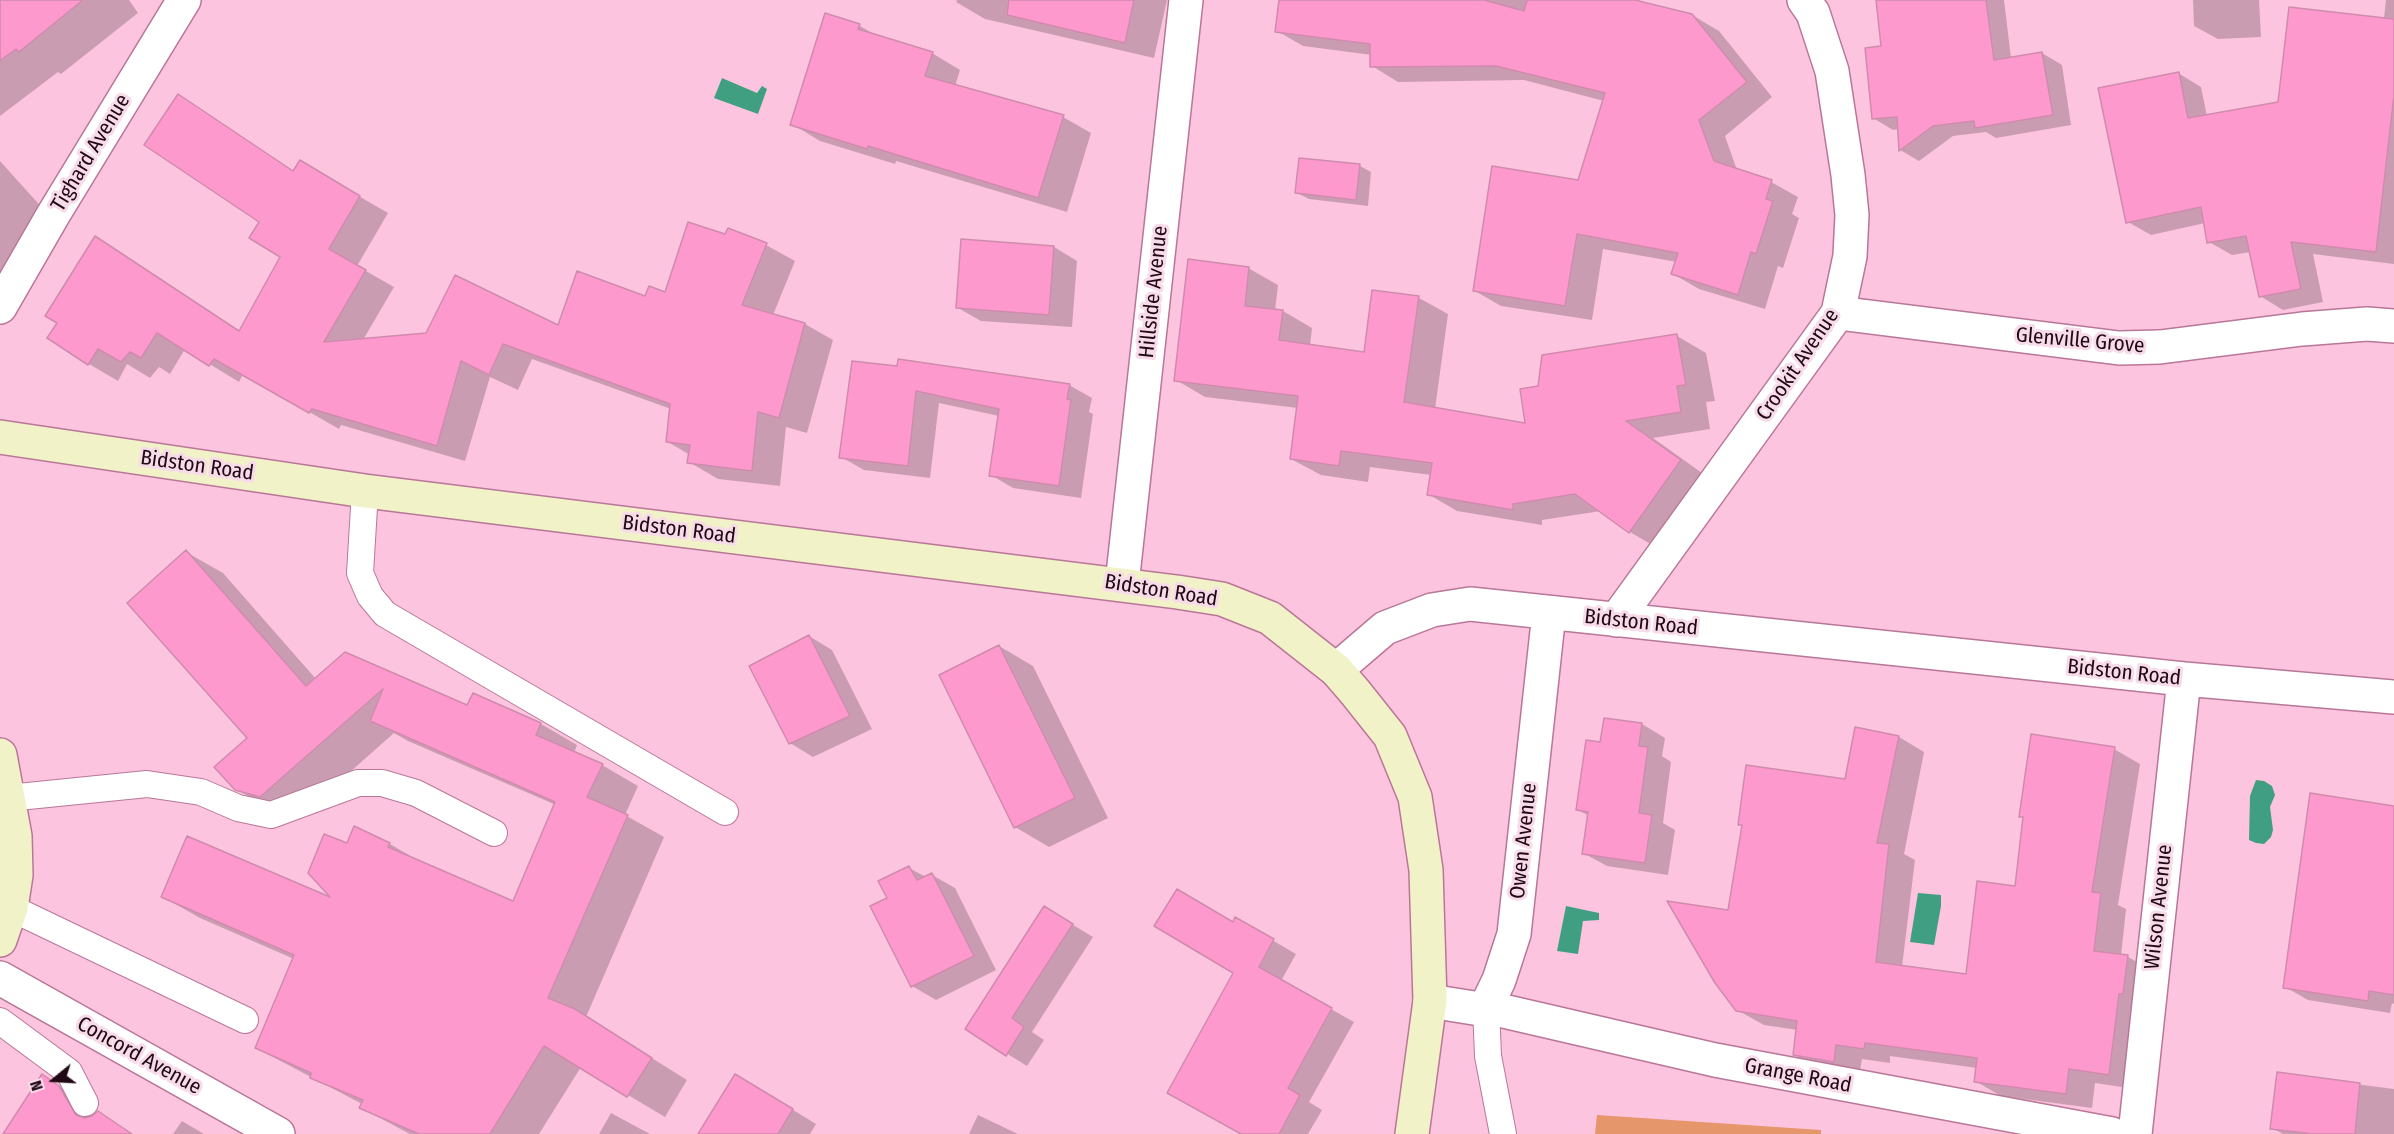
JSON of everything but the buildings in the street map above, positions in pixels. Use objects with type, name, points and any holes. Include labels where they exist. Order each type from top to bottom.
[{"type":"street","name":"Tighard Avenue","points":[[0,306],[184,0]]},
{"type":"street","name":"Hillside Avenue","points":[[1122,584],[1186,0]]},
{"type":"street","name":"Crookit Avenue","points":[[1616,620],[1838,314],[1851,256],[1852,215],[1848,176],[1832,71],[1813,13],[1804,0]]},
{"type":"street","name":"Glenville Grove","points":[[1838,314],[2119,348],[2160,347],[2302,329],[2367,324],[2394,326]]},
{"type":"street","name":"Bidston Road","points":[[0,437],[365,491],[1122,584],[1221,599],[1270,618],[1336,670],[1386,628],[1432,610],[1470,604],[2184,679],[2394,697]]},
{"type":"street","name":"Owen Avenue","points":[[1486,1007],[1499,980],[1514,934],[1549,613]]},
{"type":"street","points":[[1336,670],[1390,736],[1415,797],[1426,870],[1430,1001],[1412,1134]]},
{"type":"street","name":"Wilson Avenue","points":[[2135,1134],[2184,679]]},
{"type":"street","points":[[0,755],[15,836],[16,875],[11,908],[0,940]]},
{"type":"street","name":"Concord Avenue","points":[[0,978],[278,1134]]},
{"type":"street","points":[[1430,1001],[1480,1009],[1486,1007]]},
{"type":"street","name":"Grange Road","points":[[1486,1007],[1715,1060],[2112,1134]]},
{"type":"lane","points":[[365,491],[360,573],[370,596],[385,614],[725,812]]},
{"type":"lane","points":[[8,798],[147,784],[201,792],[238,808],[271,815],[358,783],[382,783],[416,793],[494,833]]},
{"type":"lane","points":[[11,908],[245,1020]]},
{"type":"lane","points":[[1486,1007],[1488,1056],[1503,1134]]},
{"type":"lane","points":[[0,1021],[61,1065],[75,1081],[85,1103]]},
{"type":"shaded area","points":[[722,78],[757,93],[762,86],[767,89],[758,114],[714,98]]},
{"type":"shaded area","points":[[2256,780],[2264,781],[2272,786],[2275,795],[2270,807],[2273,830],[2271,837],[2264,844],[2249,840],[2250,796]]},
{"type":"shaded area","points":[[1918,893],[1941,895],[1934,945],[1910,942]]},
{"type":"shaded area","points":[[1566,906],[1599,913],[1599,920],[1583,921],[1578,954],[1557,951]]},
{"type":"shaded area","points":[[1597,1115],[1821,1130],[1821,1134],[1595,1134]]}]
